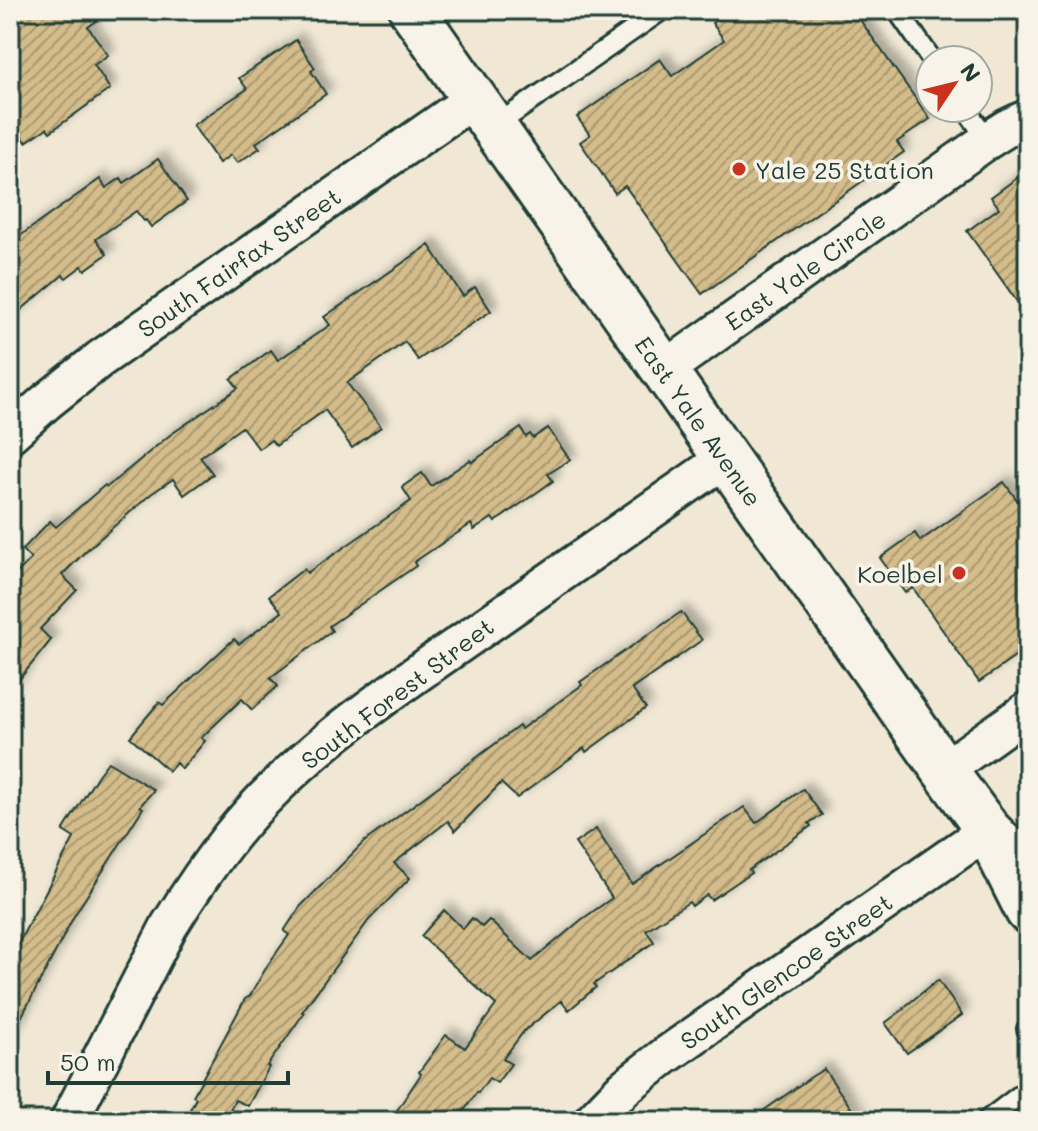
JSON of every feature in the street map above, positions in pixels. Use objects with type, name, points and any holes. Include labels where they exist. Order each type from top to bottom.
[{"type":"main road","name":"East Yale Avenue","points":[[412,10],[944,770],[988,830],[1028,870]]},
{"type":"main road","name":"East Yale Avenue","points":[[988,830],[1028,911]]},
{"type":"street","name":"South Fairfax Street","points":[[10,434],[100,359],[485,112]]},
{"type":"street","name":"East Yale Circle","points":[[664,370],[988,140],[1028,118]]},
{"type":"street","name":"South Forest Street","points":[[69,1121],[169,926],[232,836],[276,787],[389,693],[726,458]]},
{"type":"street","points":[[944,770],[1028,710]]},
{"type":"street","name":"South Glencoe Street","points":[[592,1121],[625,1087],[665,1056],[988,830]]},
{"type":"lane","points":[[485,112],[662,10]]},
{"type":"lane","points":[[897,10],[921,44]]},
{"type":"lane","points":[[976,124],[988,140]]},
{"type":"lane","points":[[986,1121],[1028,1089]]},
{"type":"building","points":[[10,10],[112,10],[88,27],[108,55],[94,65],[110,89],[50,132],[47,128],[26,142],[10,119]]},
{"type":"building","name":"Yale 25 Station","points":[[729,10],[853,10],[914,96],[914,124],[923,124],[897,142],[904,152],[702,294],[625,186],[615,193],[580,142],[590,135],[577,117],[660,59],[672,76],[724,40],[712,23]]},
{"type":"building","points":[[296,40],[315,68],[311,71],[326,94],[256,143],[260,148],[237,163],[231,155],[219,163],[193,125],[247,89],[239,78]]},
{"type":"building","points":[[158,159],[187,201],[151,227],[136,211],[96,239],[107,254],[85,270],[82,266],[66,278],[63,275],[10,319],[10,243],[100,179],[106,188],[121,178],[124,183]]},
{"type":"building","points":[[1028,170],[1028,317],[967,231],[999,208],[991,197]]},
{"type":"building","points":[[429,245],[463,296],[475,287],[491,311],[418,360],[405,342],[347,383],[381,427],[352,448],[325,410],[276,446],[271,440],[259,449],[242,427],[200,457],[213,474],[184,495],[173,479],[151,494],[62,575],[77,590],[40,629],[51,640],[10,691],[10,580],[31,559],[22,550],[50,521],[56,527],[170,435],[238,388],[231,379],[271,350],[278,360],[330,325],[324,317]]},
{"type":"building","points":[[521,428],[526,437],[530,434],[533,438],[548,428],[570,460],[548,474],[553,481],[495,522],[492,518],[474,530],[471,524],[329,626],[332,631],[270,678],[278,686],[252,710],[242,699],[201,738],[205,741],[182,769],[176,763],[169,771],[130,737],[159,702],[163,705],[234,639],[239,644],[282,612],[269,596],[304,569],[307,573],[411,501],[402,487],[422,473],[431,486]]},
{"type":"building","name":"Koelbel","points":[[1004,482],[1028,515],[1028,648],[979,682],[913,588],[905,593],[880,558],[915,533],[920,541]]},
{"type":"building","points":[[681,612],[702,640],[632,689],[646,708],[586,752],[584,748],[517,798],[501,783],[455,831],[448,821],[394,863],[410,878],[369,920],[302,1012],[267,1066],[248,1106],[235,1100],[224,1121],[184,1121],[196,1098],[193,1096],[245,999],[250,996],[289,935],[284,931],[300,907],[364,842],[519,726],[521,729],[582,685],[580,682]]},
{"type":"building","points":[[108,762],[154,790],[140,806],[143,808],[74,916],[10,1039],[10,959],[74,838],[63,831]]},
{"type":"building","points":[[803,789],[822,815],[809,823],[811,826],[711,900],[707,895],[692,906],[689,902],[646,930],[654,942],[594,984],[596,987],[569,1010],[561,1001],[524,1031],[503,1059],[511,1064],[497,1083],[489,1078],[457,1121],[390,1121],[421,1074],[419,1072],[446,1035],[465,1048],[496,1005],[421,936],[444,910],[463,929],[472,918],[482,927],[489,920],[532,961],[612,898],[575,843],[596,829],[632,884],[744,807],[756,823]]},
{"type":"building","points":[[938,980],[962,1015],[907,1053],[885,1023]]},
{"type":"building","points":[[824,1069],[860,1121],[749,1121],[811,1077]]},
{"type":"place","name":"Yale 25 Station","points":[[739,169]]},
{"type":"place","name":"Koelbel","points":[[959,573]]}]
